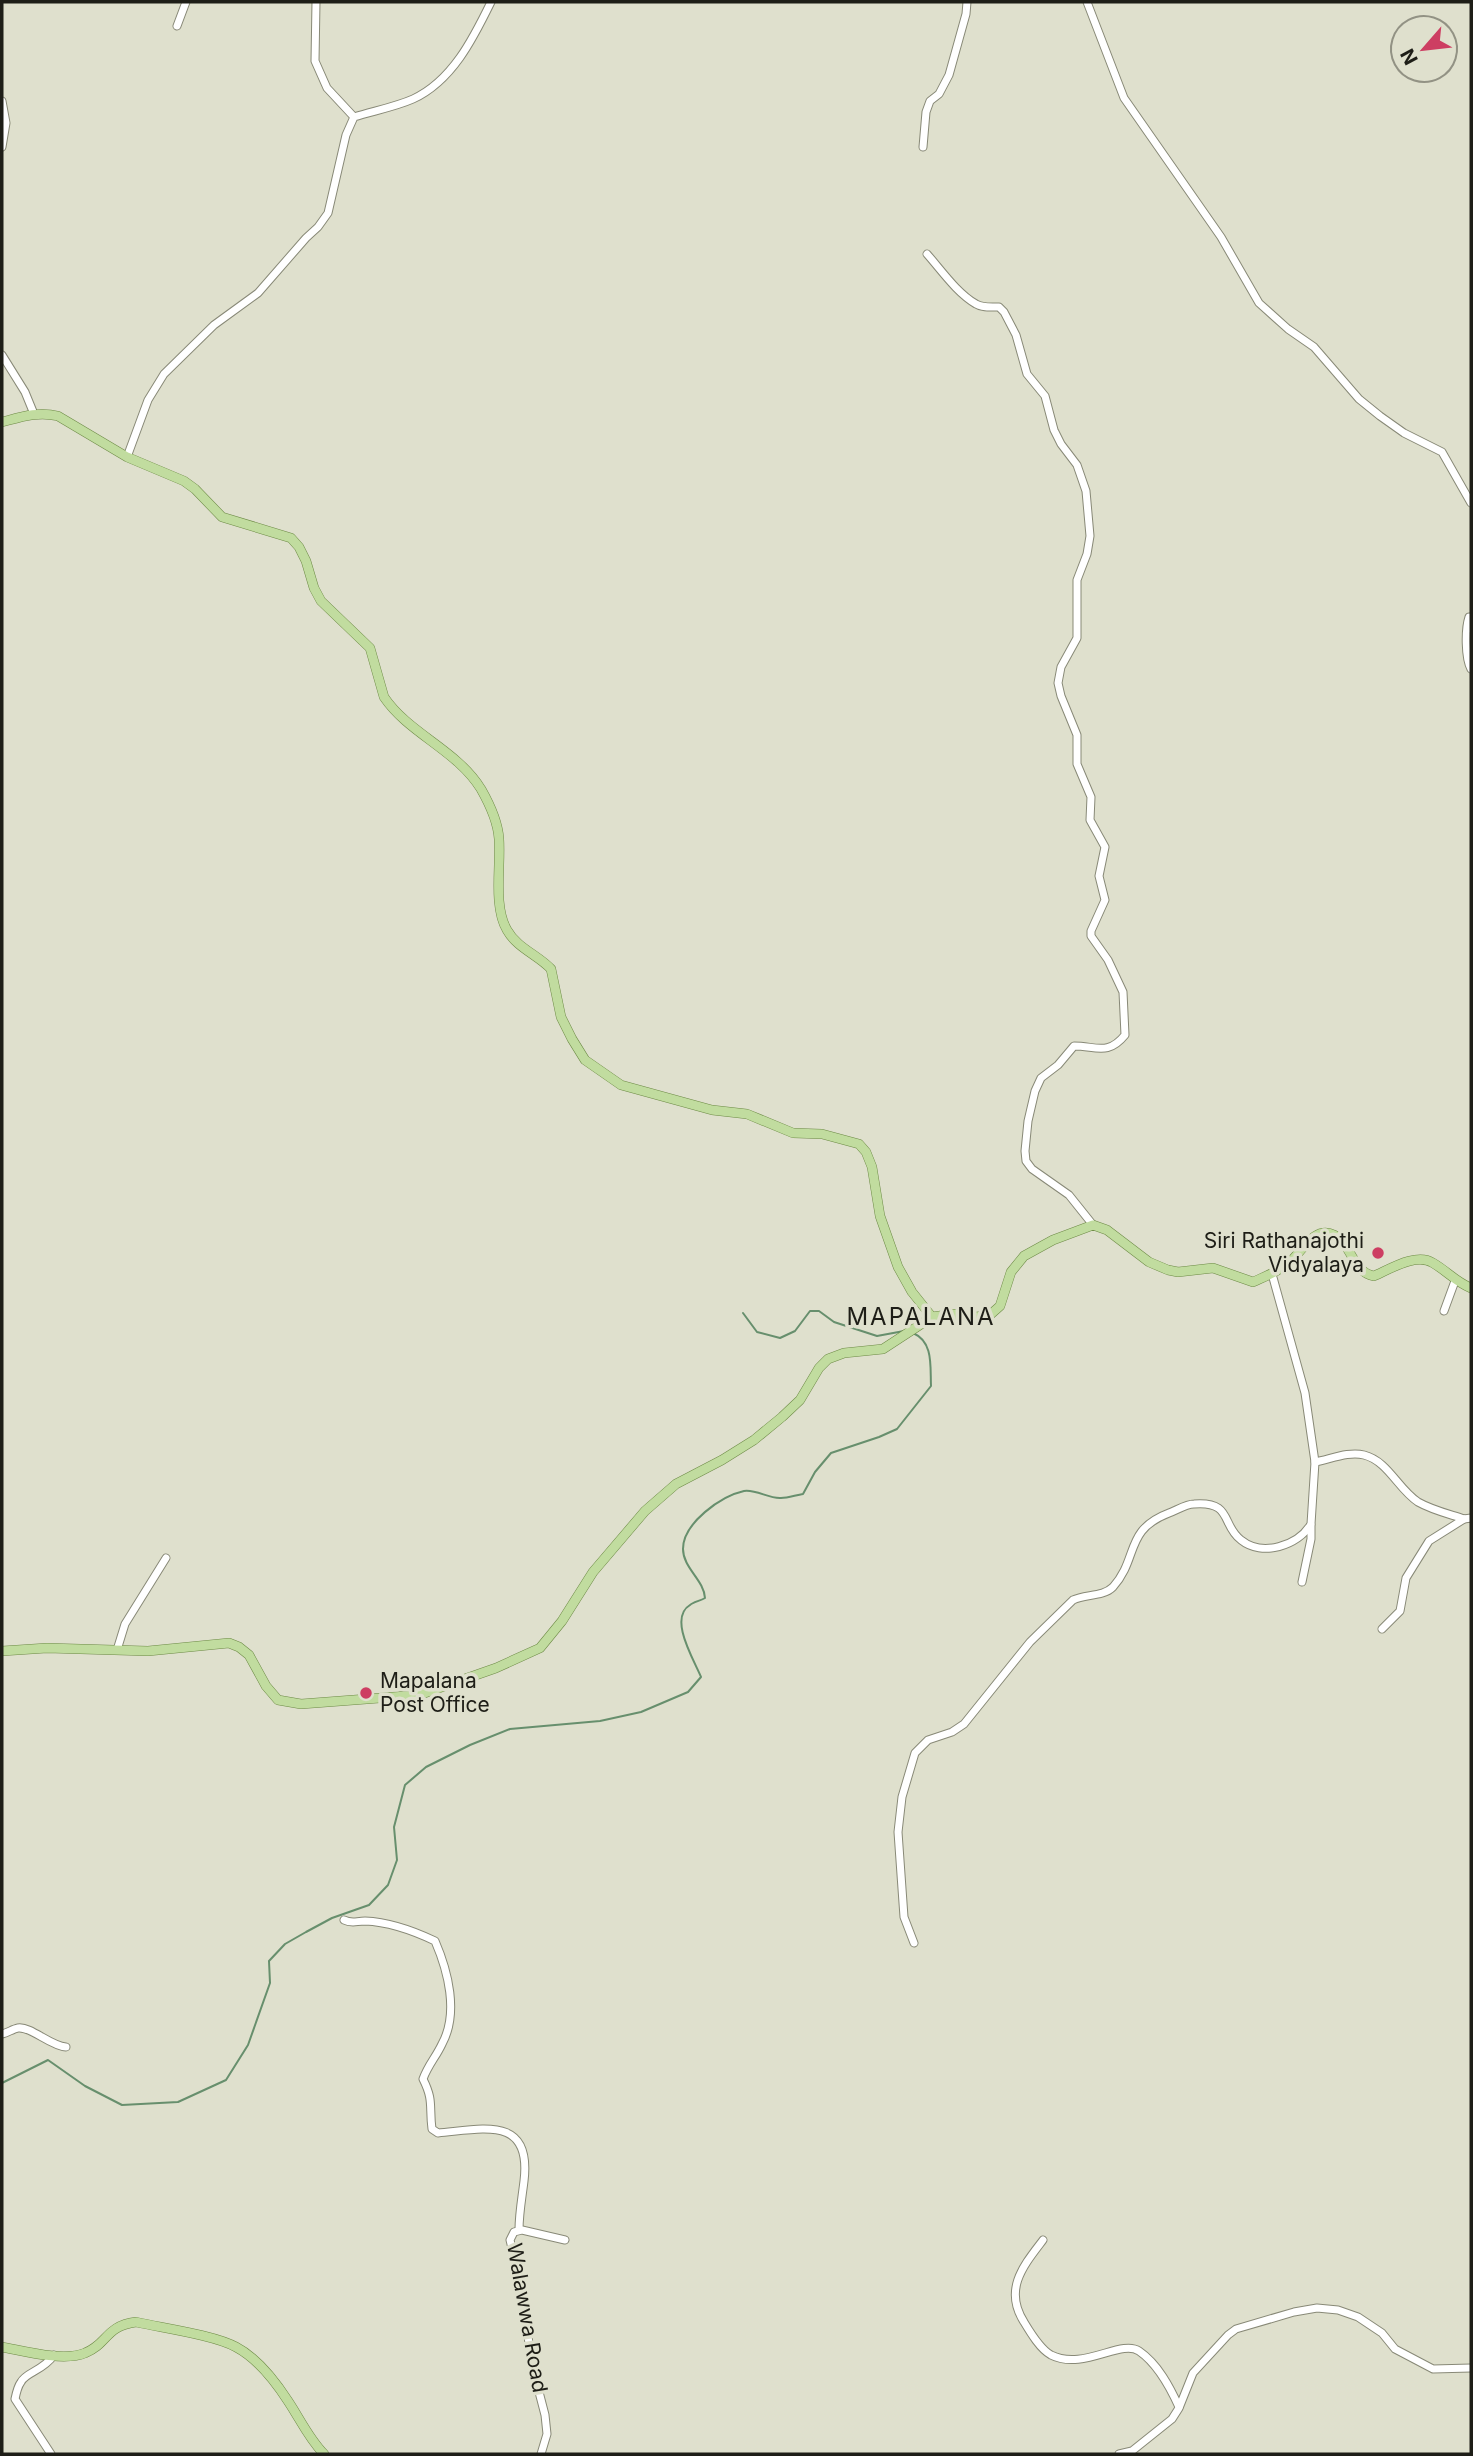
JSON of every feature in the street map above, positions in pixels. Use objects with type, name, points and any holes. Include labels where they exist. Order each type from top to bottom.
[{"type":"main road","points":[[2,422],[34,414],[58,416],[127,457],[184,481],[222,517],[291,538],[299,547],[321,601],[370,648],[381,690],[388,703],[447,752],[480,789],[495,821],[499,838],[498,879],[507,930],[518,943],[551,969],[561,1017],[585,1060],[621,1085],[712,1110],[747,1114],[793,1133],[822,1134],[859,1144],[866,1152],[872,1167],[880,1216],[898,1267],[912,1292],[933,1317]]},
{"type":"main road","points":[[2,1651],[47,1647],[148,1651],[229,1643],[249,1655],[266,1686],[278,1700],[301,1704],[419,1695],[496,1668],[540,1648],[562,1621],[593,1572],[645,1511],[676,1484],[733,1453],[782,1417],[800,1400],[819,1368],[828,1359],[844,1353],[883,1349],[933,1317],[953,1314],[977,1317],[991,1314],[1000,1306],[1011,1272],[1024,1256],[1053,1240],[1093,1226],[1107,1230],[1149,1262],[1178,1272],[1213,1268],[1253,1282],[1272,1274],[1290,1261],[1311,1238],[1328,1233],[1335,1235],[1347,1247],[1367,1275],[1374,1276],[1417,1259],[1426,1259],[1455,1281],[1471,1288]]},
{"type":"main road","points":[[2,2347],[54,2355],[86,2353],[112,2329],[136,2322],[235,2346],[256,2361],[269,2376],[324,2454]]},
{"type":"street","points":[[177,26],[186,2]]},
{"type":"street","points":[[316,2],[315,61],[327,88],[354,117]]},
{"type":"street","points":[[127,457],[148,400],[164,374],[214,325],[258,293],[328,213],[346,135],[354,117],[413,99],[437,83],[456,63],[473,38],[491,2]]},
{"type":"street","points":[[923,147],[926,112],[930,101],[939,94],[949,75],[967,2]]},
{"type":"street","points":[[1087,2],[1124,98],[1221,237],[1259,303],[1287,329],[1314,347],[1359,399],[1404,433],[1442,452],[1471,503]]},
{"type":"street","points":[[2,101],[6,123],[2,147]]},
{"type":"street","points":[[927,254],[948,279],[976,304],[999,307],[1004,312],[1016,335],[1027,374],[1045,396],[1054,430],[1077,465],[1086,491],[1090,536],[1087,554],[1077,580],[1077,638],[1061,667],[1058,683],[1077,735],[1077,764],[1091,797],[1090,820],[1105,847],[1099,876],[1105,900],[1091,936],[1108,960],[1123,992],[1125,1035],[1119,1042],[1098,1051],[1074,1046],[1058,1065],[1041,1078],[1034,1091],[1025,1151],[1026,1161],[1032,1169],[1069,1195],[1093,1226]]},
{"type":"street","points":[[2,355],[25,393],[34,414]]},
{"type":"street","points":[[1471,617],[1465,631],[1468,643],[1467,662],[1471,669]]},
{"type":"street","points":[[1272,1274],[1297,1360],[1315,1462],[1311,1539],[1302,1582]]},
{"type":"street","points":[[1444,1311],[1455,1281]]},
{"type":"street","points":[[1315,1462],[1350,1454],[1373,1458],[1418,1502],[1468,1518]]},
{"type":"street","points":[[914,1943],[904,1917],[898,1832],[902,1797],[915,1753],[928,1740],[952,1732],[964,1724],[1030,1642],[1073,1600],[1080,1596],[1100,1594],[1112,1588],[1123,1570],[1135,1539],[1154,1518],[1193,1504],[1213,1506],[1224,1512],[1237,1537],[1245,1543],[1263,1548],[1287,1544],[1307,1531],[1311,1524]]},
{"type":"street","points":[[1382,1629],[1400,1611],[1406,1578],[1429,1541],[1468,1518]]},
{"type":"street","points":[[117,1650],[125,1624],[166,1558]]},
{"type":"street","points":[[344,1920],[352,1924],[363,1921],[393,1926],[435,1941],[449,1986],[449,2022],[443,2043],[428,2065],[423,2078],[432,2097],[432,2129],[438,2133],[492,2128],[510,2133],[520,2141],[525,2160],[519,2230]]},
{"type":"street","points":[[2,2034],[17,2028],[24,2029],[57,2047],[66,2047]]},
{"type":"street","name":"Walawwa Road","points":[[541,2454],[547,2434],[545,2415],[532,2365],[521,2286],[510,2240],[514,2232],[519,2230],[565,2240]]},
{"type":"street","points":[[1043,2240],[1021,2269],[1014,2288],[1021,2318],[1033,2336],[1048,2354],[1063,2359],[1078,2360],[1100,2356],[1125,2347],[1138,2350],[1163,2376],[1179,2408]]},
{"type":"street","points":[[1119,2454],[1132,2451],[1172,2419],[1193,2373],[1236,2329],[1294,2312],[1317,2308],[1338,2310],[1358,2317],[1382,2333],[1395,2349],[1433,2369],[1471,2368]]},
{"type":"street","points":[[51,2454],[15,2399],[21,2381],[40,2370],[54,2355]]},
{"type":"waterway","points":[[743,1313],[757,1332],[780,1338],[795,1331],[810,1311],[819,1311],[834,1322],[877,1336],[904,1331]]},
{"type":"waterway","points":[[2,2083],[48,2060],[85,2086],[122,2105],[178,2102],[226,2080],[248,2045],[270,1983],[269,1961],[285,1944],[306,1932],[332,1918],[369,1905],[388,1885],[397,1860],[394,1827],[405,1785],[426,1767],[510,1729],[600,1721],[641,1712],[688,1692],[701,1677],[685,1640],[681,1619],[690,1605],[705,1598],[701,1585],[684,1556],[683,1549],[689,1530],[705,1512],[744,1491],[781,1498],[803,1494],[815,1472],[831,1453],[897,1429],[931,1386],[928,1349],[925,1342],[913,1333]]},
{"type":"place","name":"Siri Rathanajothi Vidyalaya","points":[[1378,1253]]},
{"type":"place","name":"Mapalana Post Office","points":[[366,1693]]},
{"type":"district","name":"MAPALANA","points":[[921,1317]]}]
